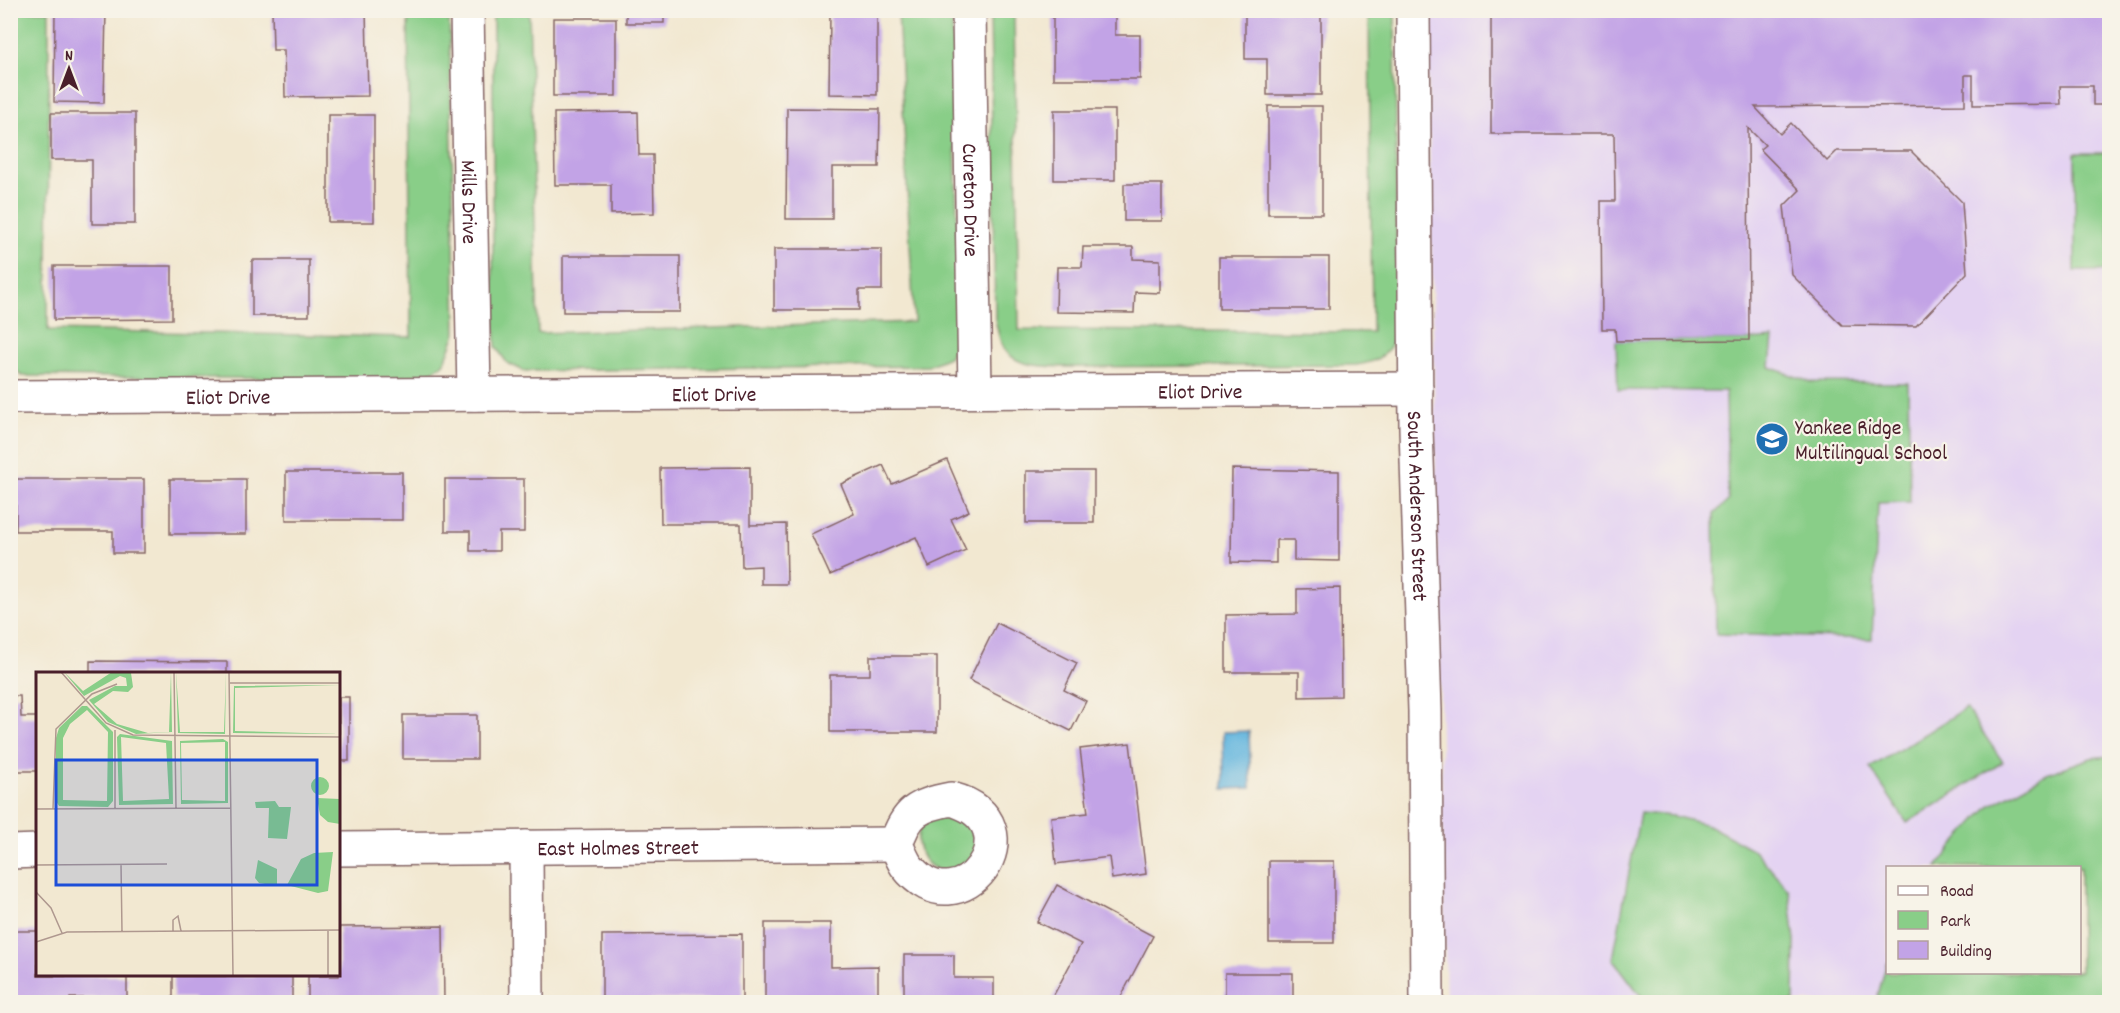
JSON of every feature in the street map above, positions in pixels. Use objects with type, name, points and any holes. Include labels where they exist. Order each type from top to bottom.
[{"type":"street","name":"Mills Drive","points":[[467,10],[474,394]]},
{"type":"street","name":"Cureton Drive","points":[[969,10],[975,391]]},
{"type":"street","name":"South Anderson Street","points":[[1413,10],[1416,389],[1425,711],[1427,1002]]},
{"type":"street","name":"Eliot Drive","points":[[10,397],[1416,389]]},
{"type":"street","name":"East Holmes Street","points":[[340,849],[896,844]]},
{"type":"street","points":[[526,848],[527,1002]]},
{"type":"street","points":[[10,852],[36,851]]},
{"type":"shaded area","name":"Yankee Ridge Multilingual School","points":[[1427,11],[2109,11],[2109,1002],[1446,1002]]},
{"type":"green space","points":[[10,11],[49,11],[48,330],[411,337],[408,11],[449,11],[456,333],[444,364],[419,380],[22,376],[10,365]]},
{"type":"green space","points":[[493,11],[529,11],[538,333],[914,322],[898,11],[952,11],[959,302],[958,341],[949,357],[928,366],[524,371],[507,363],[496,347],[493,278]]},
{"type":"green space","points":[[990,11],[1014,11],[1019,330],[1372,332],[1369,11],[1395,11],[1397,322],[1393,341],[1384,354],[1368,363],[1356,365],[1052,367],[1031,365],[1013,358],[1001,342],[995,319]]},
{"type":"green space","points":[[2075,153],[2109,153],[2109,271],[2075,271]]},
{"type":"green space","points":[[1773,338],[1770,367],[1810,382],[1908,383],[1910,502],[1878,503],[1872,639],[1716,634],[1714,514],[1728,501],[1726,391],[1618,390],[1616,341]]},
{"type":"green space","points":[[1966,708],[2003,762],[1907,823],[1870,768]]},
{"type":"green space","points":[[2109,756],[2109,1002],[1876,1002],[1886,966],[1886,974],[2081,974],[2081,866],[1938,866],[1989,806],[2047,774],[2091,758]]},
{"type":"green space","points":[[947,808],[984,838],[961,872],[938,870],[932,867],[923,858],[919,846],[919,833],[923,824]]},
{"type":"green space","points":[[1640,813],[1673,816],[1708,825],[1754,850],[1789,890],[1795,941],[1794,1002],[1644,1000],[1613,959]]},
{"type":"water","points":[[1249,731],[1251,788],[1224,789],[1223,732]]},
{"type":"building","points":[[55,10],[106,10],[104,103],[54,102]]},
{"type":"building","points":[[272,10],[366,10],[368,96],[285,97],[284,50],[273,50]]},
{"type":"building","points":[[626,10],[664,10],[664,23],[626,23]]},
{"type":"building","points":[[1053,10],[1115,10],[1115,35],[1140,35],[1140,79],[1053,79]]},
{"type":"building","points":[[1245,10],[1321,10],[1321,95],[1267,95],[1267,59],[1245,59]]},
{"type":"building","points":[[1491,10],[2110,10],[2110,105],[2093,105],[2093,86],[2060,86],[2061,104],[1973,105],[1973,75],[1965,75],[1965,105],[1755,107],[1780,134],[1791,123],[1827,161],[1837,151],[1911,151],[1962,202],[1967,273],[1916,326],[1842,325],[1792,275],[1784,206],[1800,190],[1760,149],[1765,145],[1748,128],[1749,340],[1616,341],[1615,329],[1602,329],[1601,201],[1615,201],[1614,134],[1491,134]]},
{"type":"building","points":[[830,12],[877,12],[877,95],[829,94]]},
{"type":"building","points":[[553,18],[616,18],[616,96],[553,96]]},
{"type":"building","points":[[1268,106],[1322,106],[1322,214],[1268,214]]},
{"type":"building","points":[[787,108],[880,109],[879,167],[832,167],[832,219],[786,219]]},
{"type":"building","points":[[1054,110],[1115,110],[1115,180],[1054,180]]},
{"type":"building","points":[[638,112],[639,155],[653,155],[654,213],[611,214],[611,185],[555,185],[554,113]]},
{"type":"building","points":[[51,113],[135,113],[135,224],[92,224],[92,160],[51,160]]},
{"type":"building","points":[[328,115],[374,115],[374,222],[328,222]]},
{"type":"building","points":[[1124,184],[1162,184],[1162,221],[1124,221]]},
{"type":"building","points":[[1083,247],[1133,247],[1133,259],[1160,260],[1160,293],[1135,292],[1134,313],[1056,312],[1057,267],[1082,267]]},
{"type":"building","points":[[774,249],[882,249],[882,290],[859,290],[859,310],[774,310]]},
{"type":"building","points":[[563,256],[680,256],[680,312],[563,312]]},
{"type":"building","points":[[1219,257],[1329,257],[1329,309],[1219,309]]},
{"type":"building","points":[[252,260],[309,260],[309,316],[252,316]]},
{"type":"building","points":[[54,266],[172,266],[172,319],[54,320]]},
{"type":"building","points":[[947,460],[969,511],[951,519],[966,550],[929,567],[916,537],[830,575],[811,534],[854,514],[841,484],[883,465],[892,484]]},
{"type":"building","points":[[750,467],[750,525],[786,524],[787,584],[761,584],[761,566],[742,567],[741,524],[661,524],[660,468]]},
{"type":"building","points":[[1232,469],[1339,471],[1339,561],[1294,560],[1294,540],[1276,540],[1276,563],[1231,562]]},
{"type":"building","points":[[1026,471],[1094,471],[1094,523],[1026,523]]},
{"type":"building","points":[[286,472],[402,472],[402,520],[286,520]]},
{"type":"building","points":[[16,479],[144,479],[144,553],[113,553],[113,531],[16,531]]},
{"type":"building","points":[[170,479],[246,479],[246,534],[170,534]]},
{"type":"building","points":[[445,479],[524,479],[524,532],[499,532],[499,551],[470,551],[470,531],[445,531]]},
{"type":"building","points":[[1340,588],[1341,696],[1299,697],[1299,672],[1226,672],[1226,615],[1297,614],[1297,589]]},
{"type":"building","points":[[997,623],[1077,663],[1064,690],[1086,701],[1071,731],[969,680]]},
{"type":"building","points":[[870,656],[937,656],[937,732],[830,732],[830,675],[870,675]]},
{"type":"building","points":[[90,661],[227,662],[227,672],[90,672]]},
{"type":"building","points":[[10,696],[20,696],[21,717],[36,717],[36,771],[10,771]]},
{"type":"building","points":[[340,697],[349,697],[349,761],[340,761]]},
{"type":"building","points":[[403,715],[477,715],[477,759],[403,759]]},
{"type":"building","points":[[1130,743],[1146,874],[1112,879],[1109,857],[1056,864],[1051,817],[1088,813],[1080,749]]},
{"type":"building","points":[[1269,861],[1334,861],[1334,943],[1269,943]]},
{"type":"building","points":[[1057,885],[1153,936],[1118,1002],[1050,1002],[1081,944],[1037,922]]},
{"type":"building","points":[[765,923],[831,923],[831,967],[878,966],[878,1002],[765,1002]]},
{"type":"building","points":[[443,926],[444,1002],[308,1002],[308,977],[340,977],[340,927]]},
{"type":"building","points":[[15,931],[36,931],[36,977],[127,977],[127,998],[70,998],[70,1002],[16,1002]]},
{"type":"building","points":[[742,934],[742,999],[602,1000],[602,935]]},
{"type":"building","points":[[904,955],[954,955],[954,978],[994,978],[994,1002],[904,1002]]},
{"type":"building","points":[[1225,973],[1293,973],[1293,1002],[1225,1002]]},
{"type":"building","points":[[173,977],[292,977],[292,1002],[193,1002],[193,998],[173,998]]},
{"type":"place","name":"Yankee Ridge Multilingual School","points":[[1772,439]]}]
